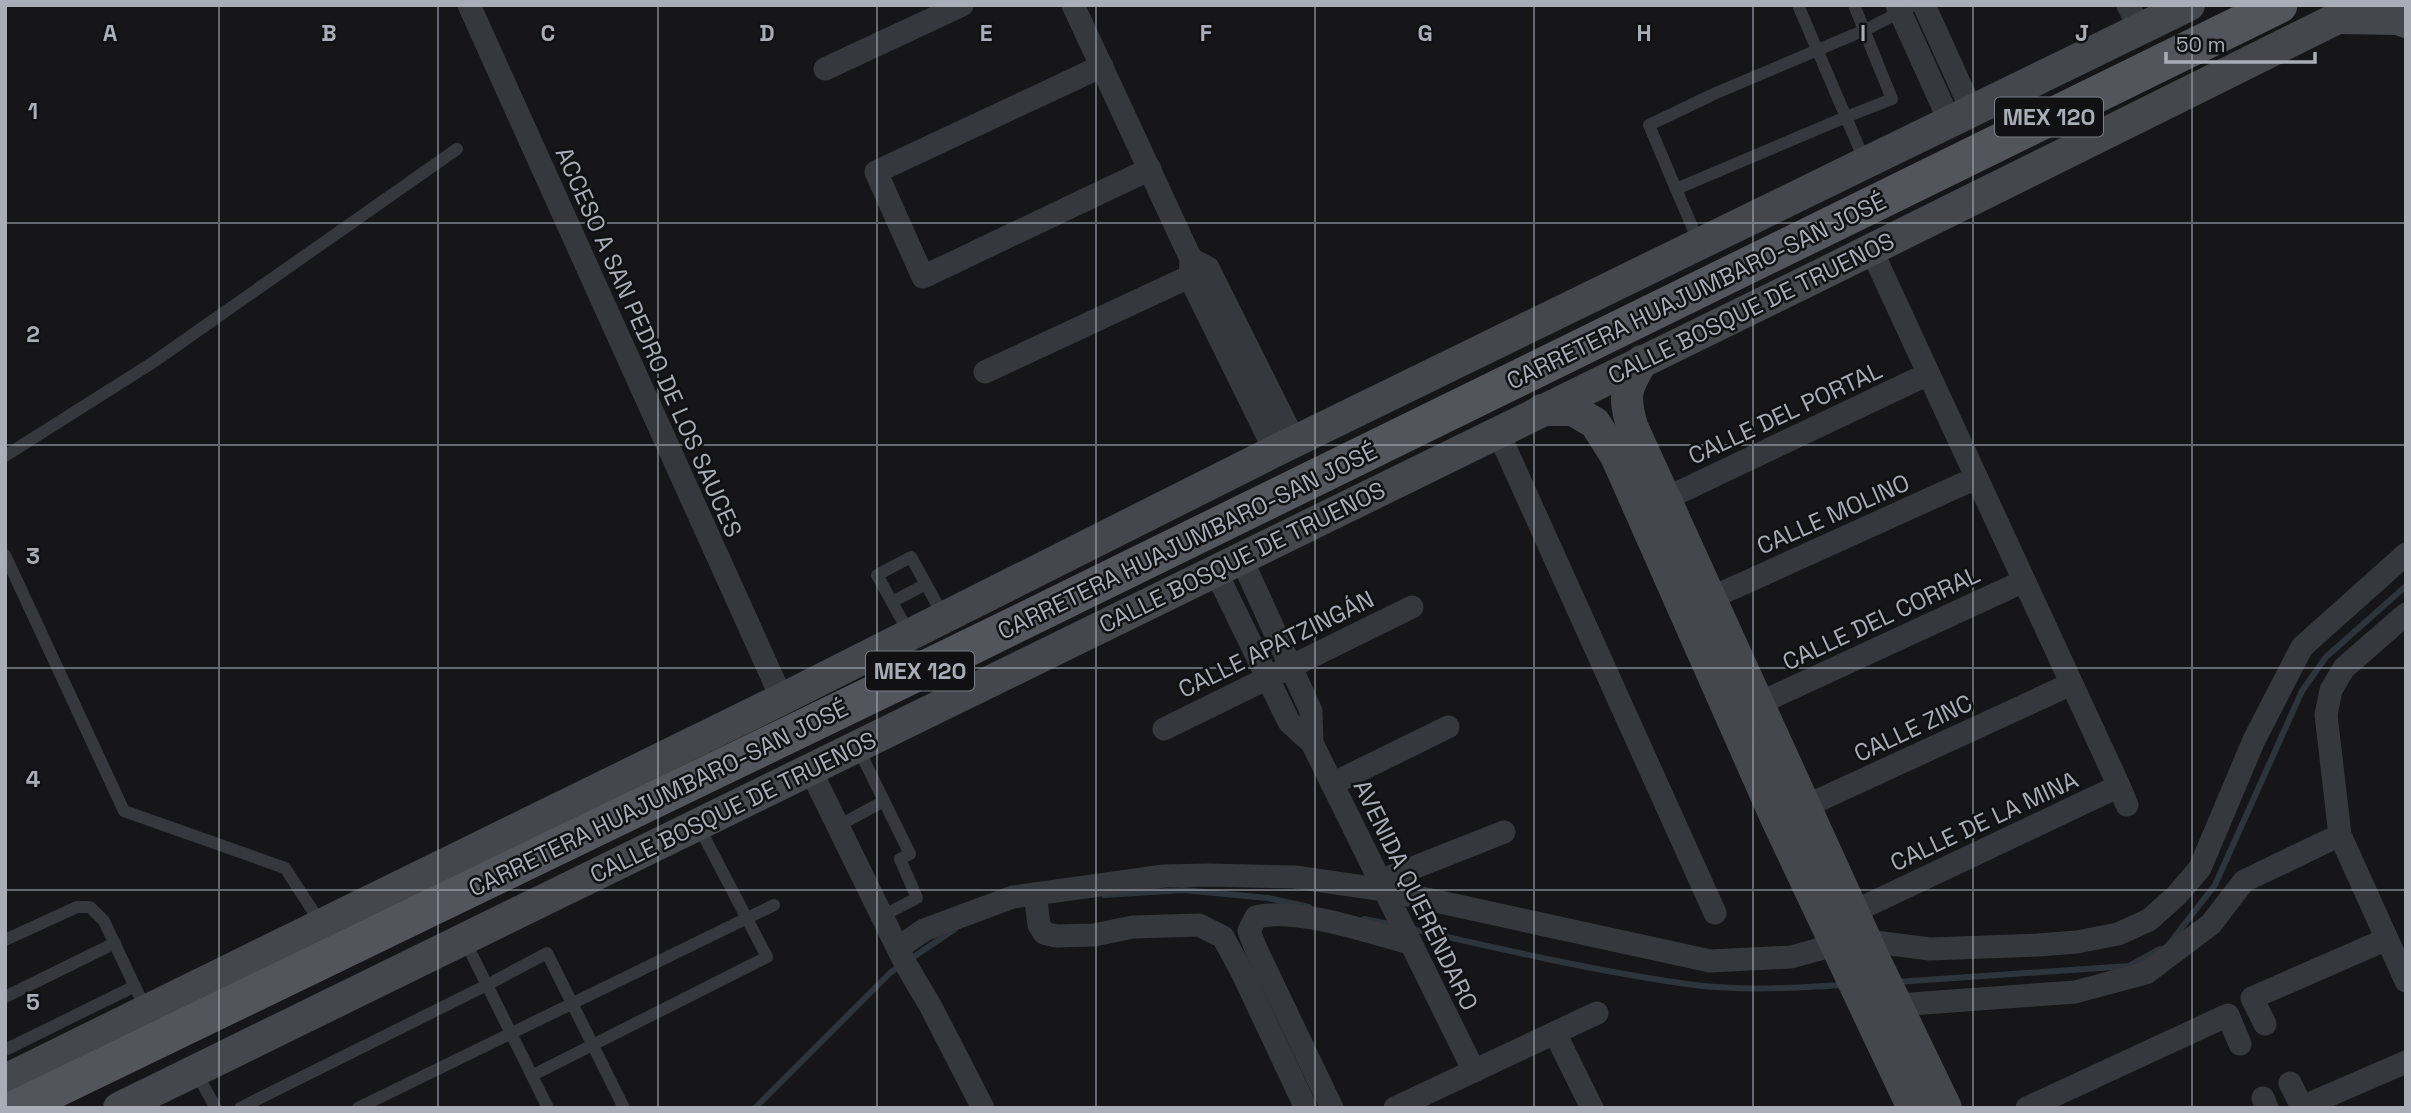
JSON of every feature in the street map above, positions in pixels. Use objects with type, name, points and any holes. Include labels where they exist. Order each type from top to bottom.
[{"type":"main road","name":"CARRETERA HUAJUMBARO-SAN JOSÉ","points":[[9,1076],[964,650],[2279,5]]},
{"type":"street","name":"ACCESO A SAN PEDRO DE LOS SAUCES","points":[[469,5],[782,699]]},
{"type":"street","points":[[825,69],[962,5]]},
{"type":"street","points":[[1073,5],[1196,268],[1285,447]]},
{"type":"street","points":[[1924,5],[1961,116]]},
{"type":"street","points":[[1903,8],[1961,116]]},
{"type":"street","points":[[2353,12],[2406,22]]},
{"type":"street","name":"CALLE BOSQUE DE TRUENOS","points":[[119,1108],[2353,12]]},
{"type":"street","points":[[9,1076],[141,999],[323,926],[1285,447],[1790,202],[2147,20]]},
{"type":"street","points":[[2143,116],[2145,94],[2160,39],[2147,20]]},
{"type":"street","points":[[2147,20],[2129,55],[2176,77],[2194,89]]},
{"type":"street","points":[[1102,66],[876,172],[923,278],[1150,169]]},
{"type":"street","points":[[1790,202],[1808,213],[1820,230],[1826,251],[1824,273]]},
{"type":"street","points":[[1871,249],[2071,684]]},
{"type":"street","points":[[985,372],[1196,268]]},
{"type":"street","points":[[1642,361],[1628,386],[1628,451],[1777,820],[1946,1108]]},
{"type":"street","name":"CALLE DEL PORTAL","points":[[1665,499],[1928,374]]},
{"type":"street","points":[[1542,410],[1573,410],[1595,423],[1628,451],[1665,499],[1853,912],[1855,952]]},
{"type":"street","points":[[1498,432],[1715,913]]},
{"type":"street","name":"CALLE MOLINO","points":[[1711,598],[1976,478]]},
{"type":"street","points":[[1088,545],[1087,567],[1092,588],[1102,605],[1118,619]]},
{"type":"street","points":[[901,955],[925,930],[1013,897],[1035,897],[1164,876],[1208,875],[1295,877],[1385,891],[1710,961],[2038,945],[2077,942],[2118,934],[2149,920],[2177,895],[2200,868],[2254,740],[2302,647],[2406,554]]},
{"type":"street","name":"AVENIDA QUERÉNDARO","points":[[1228,564],[1292,666],[1311,711],[1312,743]]},
{"type":"street","name":"AVENIDA QUERÉNDARO","points":[[1228,564],[1266,678],[1289,723],[1312,743],[1474,1071]]},
{"type":"street","name":"CALLE DEL CORRAL","points":[[1760,703],[2024,582]]},
{"type":"street","name":"CALLE APATZINGÁN","points":[[1164,729],[1412,607]]},
{"type":"street","points":[[2406,614],[2344,668],[2331,690],[2326,715],[2340,835],[2406,981]]},
{"type":"street","points":[[941,618],[964,650],[970,670],[969,690]]},
{"type":"street","name":"CALLE ZINC","points":[[1777,820],[2071,684]]},
{"type":"street","name":"CALLE DE LA MINA","points":[[1853,912],[2123,796],[2071,684]]},
{"type":"street","points":[[1332,784],[1448,727]]},
{"type":"street","points":[[810,769],[901,955],[983,1108]]},
{"type":"street","points":[[1385,891],[1504,832]]},
{"type":"street","points":[[1881,995],[2075,992],[2146,973],[2211,924],[2244,881],[2340,835]]},
{"type":"street","points":[[1035,897],[1038,925],[1044,933],[1056,936],[1094,935],[1133,927],[1199,925],[1223,937],[1306,1108]]},
{"type":"street","points":[[1332,1108],[1255,949],[1249,931],[1256,917],[1272,913],[1407,937]]},
{"type":"street","points":[[2265,1024],[2252,998],[2387,939]]},
{"type":"street","points":[[1881,995],[1913,1108]]},
{"type":"street","points":[[1395,1108],[1597,1013]]},
{"type":"street","points":[[2027,1108],[2228,1015],[2240,1044]]},
{"type":"street","points":[[1555,1033],[1592,1108]]},
{"type":"street","points":[[2290,1083],[2302,1107],[2406,1062]]},
{"type":"lane","points":[[1798,5],[1865,164]]},
{"type":"lane","points":[[1676,190],[1892,99],[1854,5]]},
{"type":"lane","points":[[1700,245],[1649,125],[1716,93],[1865,30],[1903,8]]},
{"type":"lane","points":[[5,456],[152,363],[457,149]]},
{"type":"lane","points":[[5,555],[124,811],[285,867],[323,926]]},
{"type":"lane","points":[[909,634],[877,575],[911,557],[941,618]]},
{"type":"lane","points":[[892,602],[926,584]]},
{"type":"lane","points":[[857,746],[910,854],[900,859],[917,898],[882,916]]},
{"type":"lane","points":[[838,826],[884,801]]},
{"type":"lane","points":[[533,1075],[767,957],[697,824]]},
{"type":"lane","points":[[358,1108],[774,905]]},
{"type":"lane","points":[[5,940],[77,907],[90,907],[104,921],[141,999]]},
{"type":"lane","points":[[464,939],[548,1108]]},
{"type":"lane","points":[[5,998],[115,943]]},
{"type":"lane","points":[[240,1108],[547,953],[624,1108]]},
{"type":"lane","points":[[194,1071],[216,1108]]},
{"type":"waterway","points":[[2169,944],[2215,885],[2302,691],[2326,657],[2406,586]]},
{"type":"waterway","points":[[1104,895],[1183,890],[1268,898],[1309,907]]},
{"type":"waterway","points":[[1364,919],[1394,925]]},
{"type":"waterway","points":[[909,960],[955,929]]},
{"type":"waterway","points":[[1412,929],[1517,953],[1694,985],[1750,988],[1843,985]]},
{"type":"waterway","points":[[1896,982],[2129,966],[2160,949]]},
{"type":"waterway","points":[[755,1108],[900,966]]}]
